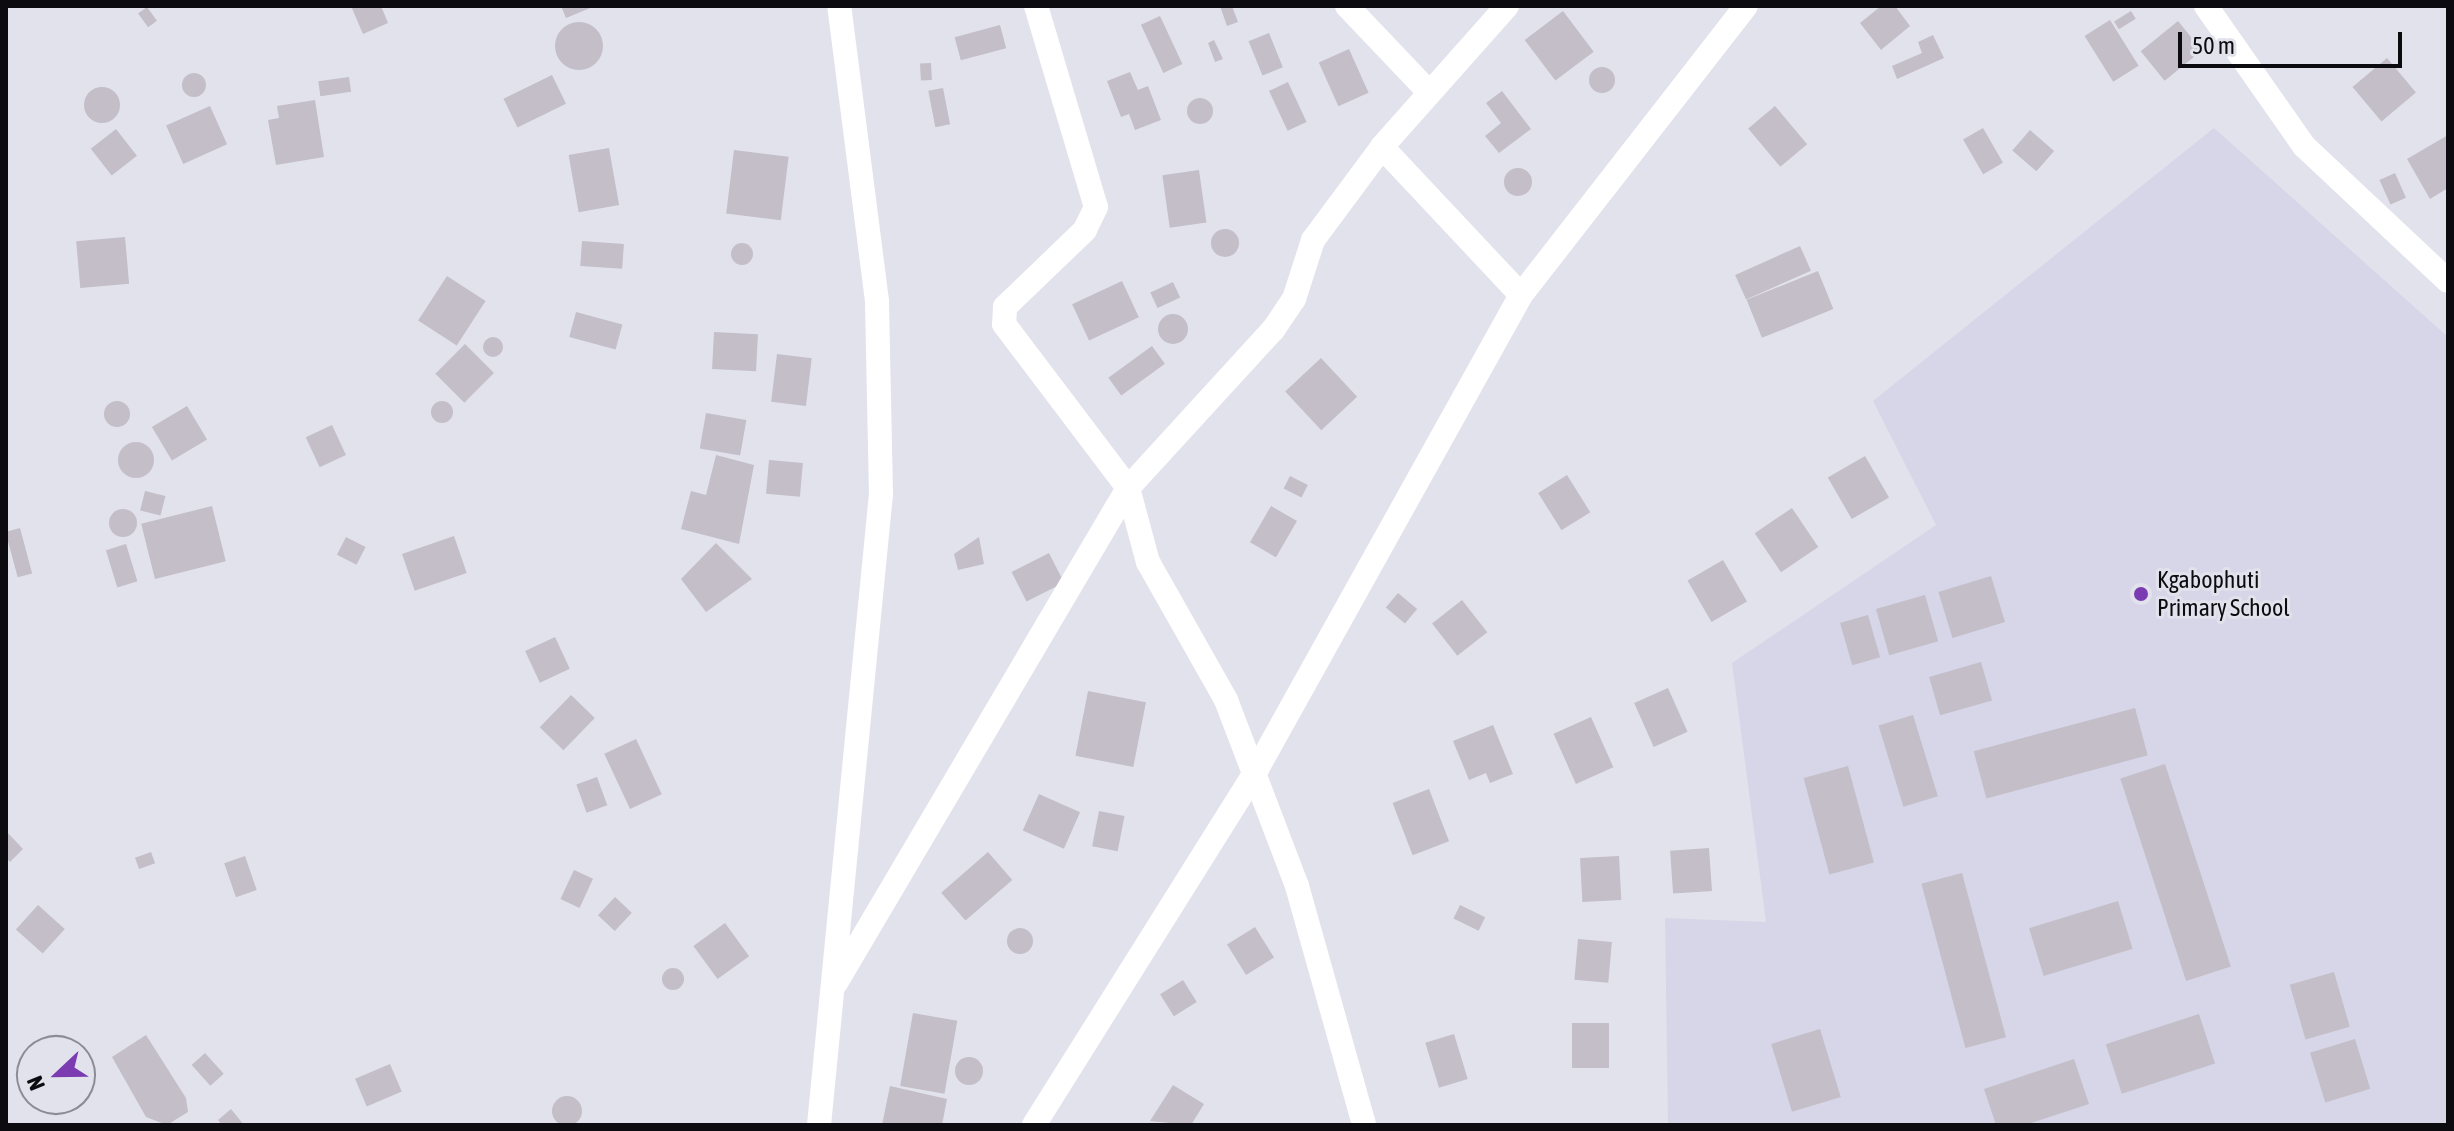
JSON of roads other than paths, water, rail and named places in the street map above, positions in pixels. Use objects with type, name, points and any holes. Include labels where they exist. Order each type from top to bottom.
[{"type":"street","points":[[819,1125],[881,494],[882,397],[869,227],[839,6]]},
{"type":"street","points":[[1036,6],[1096,207],[1085,230],[1005,307],[1004,324],[1128,488],[1148,562],[1257,769],[1364,1125]]},
{"type":"street","points":[[1347,6],[1428,91]]},
{"type":"street","points":[[833,989],[1128,488],[1273,330],[1294,299],[1313,240],[1428,91],[1507,6]]},
{"type":"street","points":[[1034,1125],[1257,769],[1521,295],[1746,6]]},
{"type":"street","points":[[2206,6],[2304,146],[2448,281]]},
{"type":"street","points":[[1382,147],[1521,295]]},
{"type":"place","name":"Kgabophuti Primary School","points":[[2141,594]]}]
